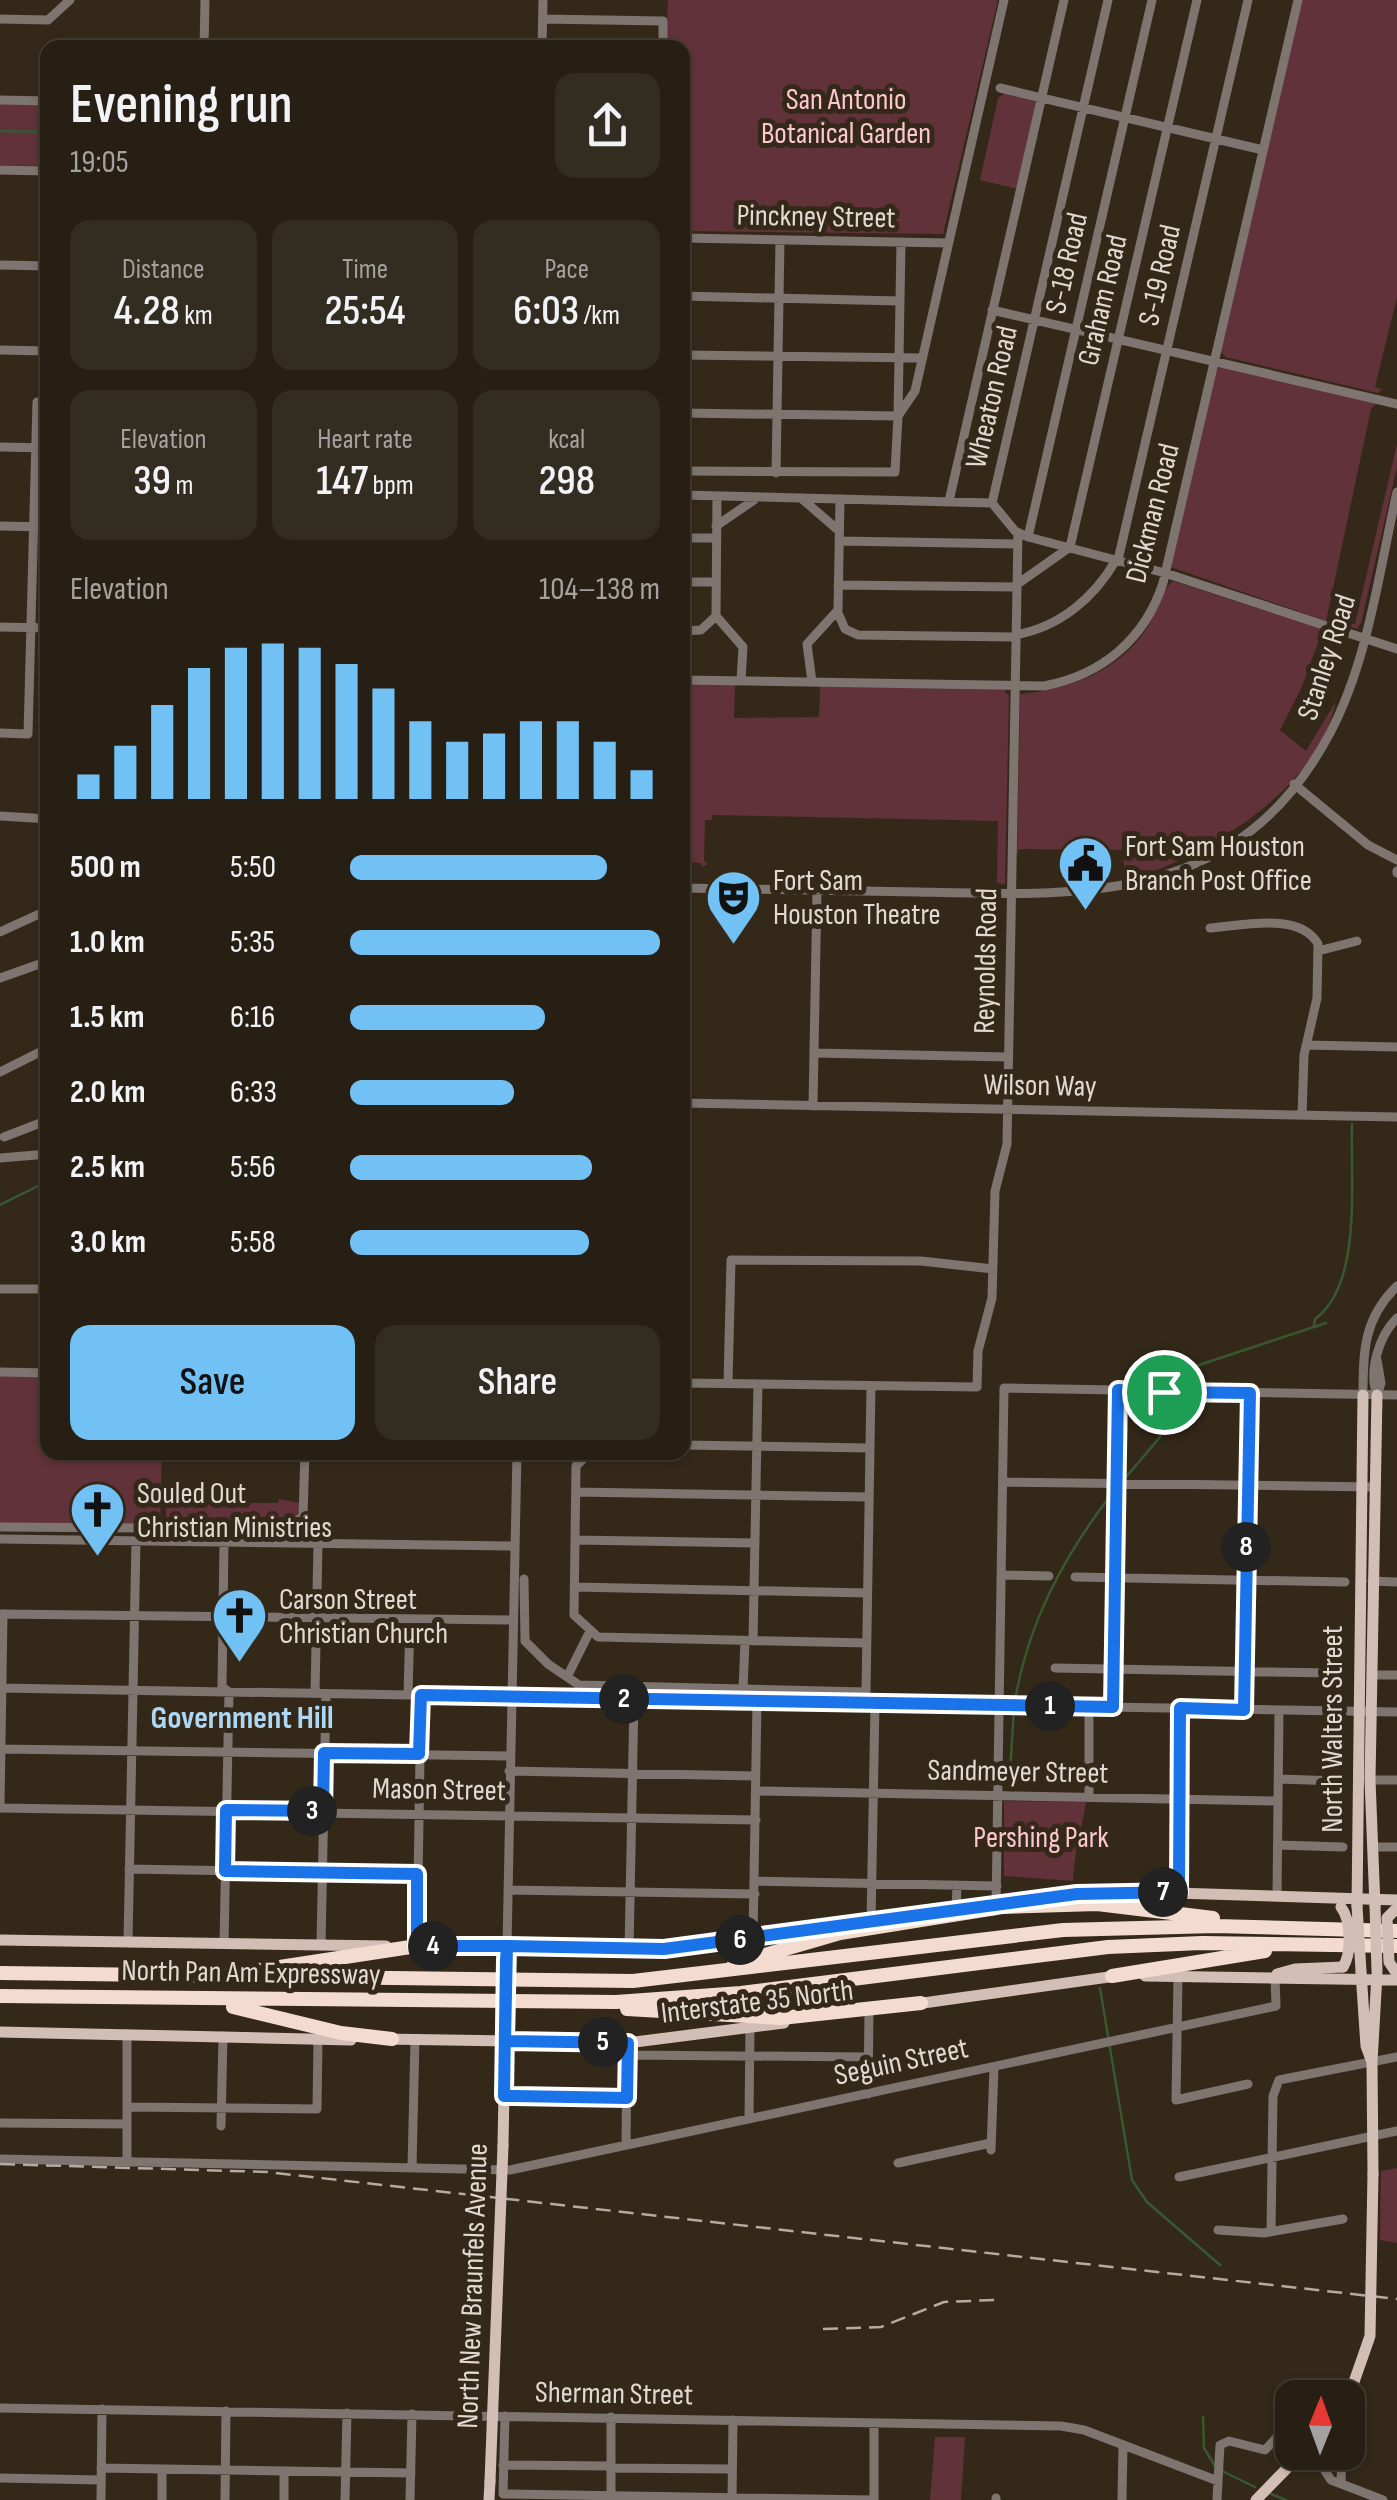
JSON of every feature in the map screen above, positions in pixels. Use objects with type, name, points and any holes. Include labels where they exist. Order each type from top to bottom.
[{"type":"highway","points":[[544,1982],[734,1964],[840,1933],[998,1908],[1097,1904],[1342,1938]]},
{"type":"highway","name":"North Pan Am Expressway","points":[[0,1973],[544,1982],[697,1977],[1016,1934],[1132,1926],[1342,1938],[1397,1946]]},
{"type":"highway","name":"North Pan Am Expressway","points":[[0,1996],[521,2004],[692,1998],[1022,1956],[1165,1944],[1342,1938],[1397,1930]]},
{"type":"highway","points":[[1112,1976],[1342,1938]]},
{"type":"highway","points":[[72,1974],[254,1970],[417,1946]]},
{"type":"highway","points":[[52,1997],[237,2008],[341,2033],[392,2039]]},
{"type":"highway","points":[[521,2004],[781,2018],[921,2003]]},
{"type":"main road","name":"North Walters Street","points":[[1362,1395],[1361,1487],[1352,1581],[1357,1903],[1366,2046],[1372,2062]]},
{"type":"main road","name":"North Walters Street","points":[[1355,2380],[1370,2336],[1372,2062],[1377,1976],[1370,1780],[1377,1395]]},
{"type":"main road","name":"Interstate 35 North","points":[[0,1940],[417,1946],[506,1953],[629,1950],[753,1938],[1087,1893],[1179,1892],[1396,1906]]},
{"type":"main road","points":[[1272,1977],[1294,1969],[1343,1967],[1348,1958],[1346,1913],[1342,1907],[1309,1898]]},
{"type":"main road","points":[[1396,1906],[1387,1918],[1389,1962],[1396,1975]]},
{"type":"main road","name":"North New Braunfels Avenue","points":[[489,2500],[506,1953]]},
{"type":"main road","name":"Interstate 35 North","points":[[0,2032],[505,2041],[628,2049],[1112,1976],[1396,1975]]},
{"type":"main road","points":[[1256,2500],[1285,2470]]},
{"type":"street","points":[[0,20],[53,19],[70,0]]},
{"type":"street","points":[[204,40],[206,0]]},
{"type":"street","points":[[542,40],[544,0]]},
{"type":"street","points":[[898,416],[911,400],[922,358],[1004,0]]},
{"type":"street","points":[[949,500],[1064,0]]},
{"type":"street","name":"Wheaton Road","points":[[690,495],[992,503],[1108,0]]},
{"type":"street","name":"S-18 Road","points":[[1023,535],[1076,329],[1152,0]]},
{"type":"street","name":"Graham Road","points":[[1070,547],[1198,0]]},
{"type":"street","name":"S-19 Road","points":[[1016,636],[1071,612],[1090,596],[1117,560],[1248,0]]},
{"type":"street","name":"Dickman Road","points":[[690,680],[1015,686],[1073,679],[1112,658],[1143,625],[1165,574],[1298,0]]},
{"type":"street","points":[[543,20],[663,21],[662,40]]},
{"type":"street","points":[[1000,88],[1263,150]]},
{"type":"street","points":[[0,100],[40,101]]},
{"type":"street","points":[[0,170],[40,171]]},
{"type":"street","name":"Pinckney Street","points":[[690,238],[948,243]]},
{"type":"street","points":[[776,472],[780,240]]},
{"type":"street","points":[[690,470],[890,475],[896,470],[902,242]]},
{"type":"street","points":[[0,265],[40,266]]},
{"type":"street","points":[[690,296],[899,301]]},
{"type":"street","points":[[992,310],[1397,404]]},
{"type":"street","points":[[0,350],[40,351]]},
{"type":"street","points":[[690,355],[922,358]]},
{"type":"street","points":[[0,733],[28,734],[37,402]]},
{"type":"street","points":[[690,413],[898,416]]},
{"type":"street","points":[[0,447],[40,448]]},
{"type":"street","name":"Stanley Road","points":[[690,888],[1100,892],[1172,873],[1243,834],[1294,784],[1330,732],[1364,638],[1397,492]]},
{"type":"street","points":[[716,496],[716,616],[743,647],[741,681]]},
{"type":"street","points":[[716,526],[734,510],[761,497]]},
{"type":"street","points":[[800,498],[825,515],[839,537]]},
{"type":"street","points":[[840,498],[841,625],[858,635],[1016,636]]},
{"type":"street","points":[[992,503],[1023,535],[1165,574],[1397,649]]},
{"type":"street","points":[[0,526],[40,527]]},
{"type":"street","name":"Reynolds Road","points":[[871,1386],[978,1387],[978,1350],[991,1308],[995,1192],[1006,1144],[1008,1110],[1017,544],[1023,535]]},
{"type":"street","points":[[839,537],[1017,544]]},
{"type":"street","points":[[690,538],[716,538]]},
{"type":"street","points":[[838,584],[1016,586],[1070,547]]},
{"type":"street","points":[[690,582],[715,582]]},
{"type":"street","points":[[812,682],[807,644],[838,610]]},
{"type":"street","points":[[690,631],[701,630],[716,616]]},
{"type":"street","points":[[0,626],[40,628]]},
{"type":"street","points":[[1294,784],[1368,846],[1397,860]]},
{"type":"street","points":[[0,816],[40,818]]},
{"type":"street","points":[[814,1106],[816,890]]},
{"type":"street","points":[[0,932],[40,914]]},
{"type":"street","points":[[1210,928],[1294,926],[1313,935],[1318,951],[1316,1010],[1306,1045],[1302,1115]]},
{"type":"street","points":[[1318,951],[1357,941]]},
{"type":"street","points":[[0,978],[40,964]]},
{"type":"street","points":[[1306,1045],[1397,1047]]},
{"type":"street","points":[[0,1072],[40,1052]]},
{"type":"street","points":[[814,1053],[1008,1057]]},
{"type":"street","name":"Wilson Way","points":[[690,1104],[1396,1117]]},
{"type":"street","points":[[4,1138],[40,1123]]},
{"type":"street","points":[[0,1158],[40,1155]]},
{"type":"street","points":[[728,1384],[731,1260],[921,1261],[993,1269]]},
{"type":"street","points":[[1362,1395],[1366,1330],[1381,1301],[1397,1286]]},
{"type":"street","points":[[0,1289],[40,1290]]},
{"type":"street","points":[[1377,1395],[1373,1383],[1378,1360],[1397,1314]]},
{"type":"street","points":[[0,1372],[40,1373]]},
{"type":"street","points":[[524,1580],[525,1641],[568,1677],[594,1688],[866,1692],[871,1386],[690,1383]]},
{"type":"street","points":[[743,1690],[754,1591],[758,1384]]},
{"type":"street","points":[[998,1908],[993,1886],[1010,1705],[1002,1575],[1004,1388],[1397,1395]]},
{"type":"street","points":[[1113,1707],[1118,1390]]},
{"type":"street","points":[[1244,1710],[1250,1393]]},
{"type":"street","points":[[690,1444],[870,1448]]},
{"type":"street","points":[[0,1527],[284,1530],[299,1523],[304,1510],[305,1460]]},
{"type":"street","name":"North New Braunfels Avenue","points":[[506,1953],[515,1460]]},
{"type":"street","points":[[582,1460],[576,1466],[574,1617],[590,1631],[601,1638],[866,1642]]},
{"type":"street","points":[[1003,1482],[1376,1488]]},
{"type":"street","points":[[576,1492],[869,1496]]},
{"type":"street","points":[[0,1539],[513,1546]]},
{"type":"street","points":[[575,1540],[755,1543]]},
{"type":"street","points":[[128,1942],[136,1541]]},
{"type":"street","points":[[224,1542],[222,1687],[229,1692]]},
{"type":"street","points":[[318,1543],[317,1619],[324,1753],[321,1945]]},
{"type":"street","points":[[1002,1575],[1049,1576]]},
{"type":"street","points":[[1075,1577],[1397,1582]]},
{"type":"street","points":[[574,1588],[868,1593]]},
{"type":"street","points":[[0,1806],[1,1614],[512,1620]]},
{"type":"street","points":[[408,1695],[410,1620]]},
{"type":"street","points":[[568,1677],[590,1631]]},
{"type":"street","points":[[1055,1668],[1331,1673]]},
{"type":"street","points":[[1372,1675],[1397,1675]]},
{"type":"street","points":[[1,1688],[1397,1712]]},
{"type":"street","points":[[224,1944],[229,1692]]},
{"type":"street","points":[[417,1946],[421,1695]]},
{"type":"street","points":[[629,1950],[634,1699]]},
{"type":"street","points":[[753,1938],[757,1701]]},
{"type":"street","points":[[871,1923],[875,1703]]},
{"type":"street","points":[[1088,1797],[1090,1706]]},
{"type":"street","points":[[1179,1892],[1180,1708]]},
{"type":"street","points":[[1277,1897],[1279,1710]]},
{"type":"street","points":[[1,1749],[510,1756]]},
{"type":"street","points":[[509,1772],[756,1776]]},
{"type":"street","points":[[1279,1779],[1338,1781]]},
{"type":"street","points":[[1370,1780],[1397,1780]]},
{"type":"street","name":"Sandmeyer Street","points":[[756,1791],[1278,1801]]},
{"type":"street","name":"Mason Street","points":[[0,1806],[756,1820]]},
{"type":"street","points":[[1278,1846],[1343,1848]]},
{"type":"street","points":[[1373,1846],[1397,1847]]},
{"type":"street","points":[[130,1869],[417,1874]]},
{"type":"street","points":[[755,1881],[993,1886]]},
{"type":"street","points":[[956,1912],[957,1885]]},
{"type":"street","points":[[508,1890],[754,1894]]},
{"type":"street","points":[[1178,1976],[1176,2100],[1248,2084]]},
{"type":"street","name":"Seguin Street","points":[[0,2159],[510,2170],[1276,2006],[1272,1977]]},
{"type":"street","points":[[868,2094],[869,2012]]},
{"type":"street","points":[[749,2119],[750,2028]]},
{"type":"street","points":[[127,2034],[127,2162]]},
{"type":"street","points":[[221,2126],[222,2036]]},
{"type":"street","points":[[126,2107],[317,2108],[318,2039]]},
{"type":"street","points":[[412,2168],[415,2040]]},
{"type":"street","points":[[626,2145],[628,2049],[750,2057],[868,2057]]},
{"type":"street","points":[[1271,2232],[1273,2096],[1279,2080],[1397,2056]]},
{"type":"street","points":[[898,2163],[991,2146],[994,2067]]},
{"type":"street","points":[[504,2096],[627,2098]]},
{"type":"street","points":[[0,2123],[127,2124]]},
{"type":"street","points":[[1179,2177],[1397,2131]]},
{"type":"street","points":[[1218,2230],[1271,2232],[1343,2218]]},
{"type":"street","name":"Sherman Street","points":[[0,2408],[1061,2426],[1218,2478]]},
{"type":"street","points":[[100,2500],[102,2409]]},
{"type":"street","points":[[225,2500],[226,2411]]},
{"type":"street","points":[[345,2500],[347,2413]]},
{"type":"street","points":[[410,2500],[412,2414]]},
{"type":"street","name":"North New Braunfels Avenue","points":[[504,2465],[505,2416]]},
{"type":"street","points":[[611,2498],[612,2418]]},
{"type":"street","points":[[732,2499],[733,2420]]},
{"type":"street","points":[[732,2468],[504,2465],[503,2494],[874,2500],[874,2423]]},
{"type":"street","points":[[1218,2500],[1222,2442],[1265,2450],[1275,2440]]},
{"type":"street","points":[[1122,2500],[1124,2445]]},
{"type":"street","points":[[162,2470],[162,2500]]},
{"type":"street","points":[[0,2478],[162,2470],[411,2473]]},
{"type":"street","points":[[1341,2470],[1341,2484]]},
{"type":"street","points":[[1325,2471],[1341,2484],[1383,2500]]},
{"type":"street","points":[[284,2472],[284,2500]]},
{"type":"green space","name":"San Antonio Botanical Garden","points":[[668,0],[998,0],[943,234],[690,231],[690,40],[666,40]]},
{"type":"green space","points":[[1300,0],[1397,0],[1397,297],[1375,387],[1382,389],[1378,393],[1226,357],[1220,351]]},
{"type":"green space","points":[[1006,92],[1038,101],[1018,189],[980,180],[998,98]]},
{"type":"green space","points":[[0,104],[40,105],[40,166],[0,165]]},
{"type":"green space","points":[[1222,367],[1377,403],[1371,409],[1326,621],[1171,567],[1216,369]]},
{"type":"green space","points":[[1397,444],[1397,467],[1357,629],[1334,621],[1355,624]]},
{"type":"green space","points":[[1173,581],[1323,629],[1301,689],[1280,730],[1306,751],[1336,701],[1325,733],[1307,763],[1254,816],[1189,856],[1156,870],[1125,881],[1123,850],[1019,849],[1017,855],[1020,694],[1074,683],[1123,656],[1147,628]]},
{"type":"green space","points":[[690,683],[735,684],[734,718],[819,717],[820,686],[1004,690],[1009,696],[1005,884],[997,883],[998,821],[712,815],[712,820],[705,820],[704,861],[708,864],[702,867],[701,863],[690,862]]},
{"type":"green space","points":[[0,1376],[40,1377],[40,1460],[162,1460],[160,1524],[0,1524]]},
{"type":"green space","points":[[279,1499],[300,1503],[298,1514],[284,1527],[166,1522],[166,1503],[278,1503]]},
{"type":"green space","name":"Pershing Park","points":[[1004,1801],[1086,1802],[1073,1881],[1004,1876]]},
{"type":"green space","points":[[1397,2168],[1397,2243],[1380,2240],[1381,2171]]},
{"type":"green space","points":[[935,2437],[965,2437],[961,2500],[930,2500]]},
{"type":"waterway","points":[[0,131],[40,132]]},
{"type":"waterway","points":[[1314,1326],[1341,1282],[1347,1257],[1352,1124]]},
{"type":"waterway","points":[[0,1205],[40,1185]]},
{"type":"waterway","points":[[1127,1476],[1160,1437],[1172,1374],[1326,1323]]},
{"type":"waterway","points":[[1015,1701],[1029,1645],[1050,1592],[1077,1543],[1110,1496]]},
{"type":"waterway","points":[[1009,1789],[1014,1709]]},
{"type":"waterway","points":[[1100,1988],[1132,2180],[1147,2202],[1220,2265]]},
{"type":"waterway","points":[[1203,2417],[1204,2448],[1215,2466]]},
{"type":"waterway","points":[[1222,2471],[1255,2487]]},
{"type":"waterway","points":[[1271,2494],[1286,2500]]},
{"type":"railway","points":[[0,2164],[267,2172],[1397,2299]]},
{"type":"railway","points":[[823,2329],[881,2327],[944,2302],[995,2300]]},
{"type":"place","name":"Fort Sam Houston Branch Post Office","points":[[1086,912]]},
{"type":"place","name":"Fort Sam Houston Theatre","points":[[734,946]]},
{"type":"place","name":"Souled Out Christian Ministries","points":[[98,1559]]},
{"type":"place","name":"Carson Street Christian Church","points":[[240,1665]]},
{"type":"district","name":"Government Hill","points":[[242,1717]]},
{"type":"route","points":[[1164,1392],[1118,1390],[1113,1707],[421,1695],[419,1754],[324,1753],[323,1811],[226,1810],[225,1871],[417,1874],[417,1946],[507,1946],[506,1960],[504,2096],[627,2098],[628,2043],[505,2041],[507,1946],[664,1949],[999,1908],[1077,1894],[1179,1892],[1180,1708],[1244,1710],[1250,1393],[1164,1392]]}]
